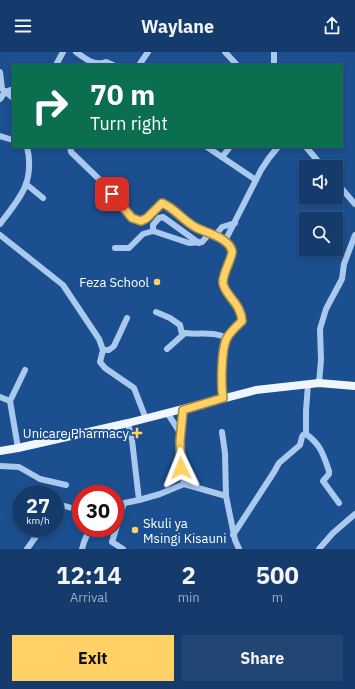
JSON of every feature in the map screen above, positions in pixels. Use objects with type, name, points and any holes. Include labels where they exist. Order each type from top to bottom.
[{"type":"main road","points":[[0,451],[168,414],[256,390],[319,382],[355,386]]},
{"type":"street","points":[[57,64],[63,52]]},
{"type":"street","points":[[76,52],[93,63],[101,64],[106,62],[111,64]]},
{"type":"street","points":[[141,63],[148,52]]},
{"type":"street","points":[[225,52],[236,64]]},
{"type":"street","points":[[274,52],[274,64]]},
{"type":"street","points":[[0,72],[2,86],[5,92],[12,97]]},
{"type":"street","points":[[0,99],[5,92],[12,89]]},
{"type":"street","points":[[0,136],[12,140]]},
{"type":"street","points":[[0,224],[26,184],[29,165],[27,148]]},
{"type":"street","points":[[70,148],[71,152],[102,182],[132,218],[141,221],[147,218],[162,203],[167,205],[189,224],[225,241],[232,249],[232,255],[228,261],[223,283],[239,309],[242,321],[227,338],[222,366],[223,398]]},
{"type":"street","points":[[208,148],[256,180]]},
{"type":"street","points":[[222,157],[229,148]]},
{"type":"street","points":[[225,241],[268,158],[277,148]]},
{"type":"street","points":[[307,148],[317,160]]},
{"type":"street","points":[[26,184],[43,198]]},
{"type":"street","points":[[343,190],[355,204]]},
{"type":"street","points":[[153,231],[153,225],[159,218],[163,217],[199,243]]},
{"type":"street","points":[[115,248],[129,248],[142,234],[153,231],[189,243],[199,243],[212,235],[222,226],[235,223]]},
{"type":"street","points":[[0,235],[63,285],[99,339],[103,350],[100,362],[104,368],[134,388],[146,419]]},
{"type":"street","points":[[319,382],[321,360],[320,329],[326,309],[342,279],[344,264],[355,235]]},
{"type":"street","points":[[156,312],[170,318],[180,325],[182,334]]},
{"type":"street","points":[[103,350],[109,350],[114,346],[126,318]]},
{"type":"street","points":[[167,349],[184,333],[198,335],[215,334],[227,338]]},
{"type":"street","points":[[18,448],[10,401],[25,370]]},
{"type":"street","points":[[234,534],[279,463],[300,446],[303,435],[306,434],[308,384]]},
{"type":"street","points":[[0,397],[10,401]]},
{"type":"street","points":[[183,410],[181,468],[184,484]]},
{"type":"street","points":[[168,414],[181,434]]},
{"type":"street","points":[[128,423],[132,440],[139,500]]},
{"type":"street","points":[[222,432],[225,453],[226,496],[234,534],[239,549]]},
{"type":"street","points":[[306,434],[314,440],[320,448],[329,471],[329,474],[323,482],[339,503]]},
{"type":"street","points":[[0,466],[19,467],[40,479],[66,485]]},
{"type":"street","points":[[124,503],[160,494],[184,484],[226,496]]},
{"type":"street","points":[[319,549],[333,533],[355,514]]},
{"type":"street","points":[[27,549],[36,537]]},
{"type":"street","points":[[82,549],[86,537]]},
{"type":"street","points":[[114,537],[112,542],[124,549]]},
{"type":"place","name":"Feza School","points":[[157,282]]},
{"type":"place","name":"Unicare Pharmacy","points":[[137,433]]},
{"type":"place","name":"Skuli ya Msingi Kisauni","points":[[135,530]]},
{"type":"route","points":[[112,194],[132,218],[141,221],[147,218],[162,203],[167,205],[189,224],[225,241],[232,249],[232,255],[228,261],[223,283],[239,309],[242,316],[242,321],[227,338],[222,366],[223,398],[183,410],[180,441],[181,468]]}]
